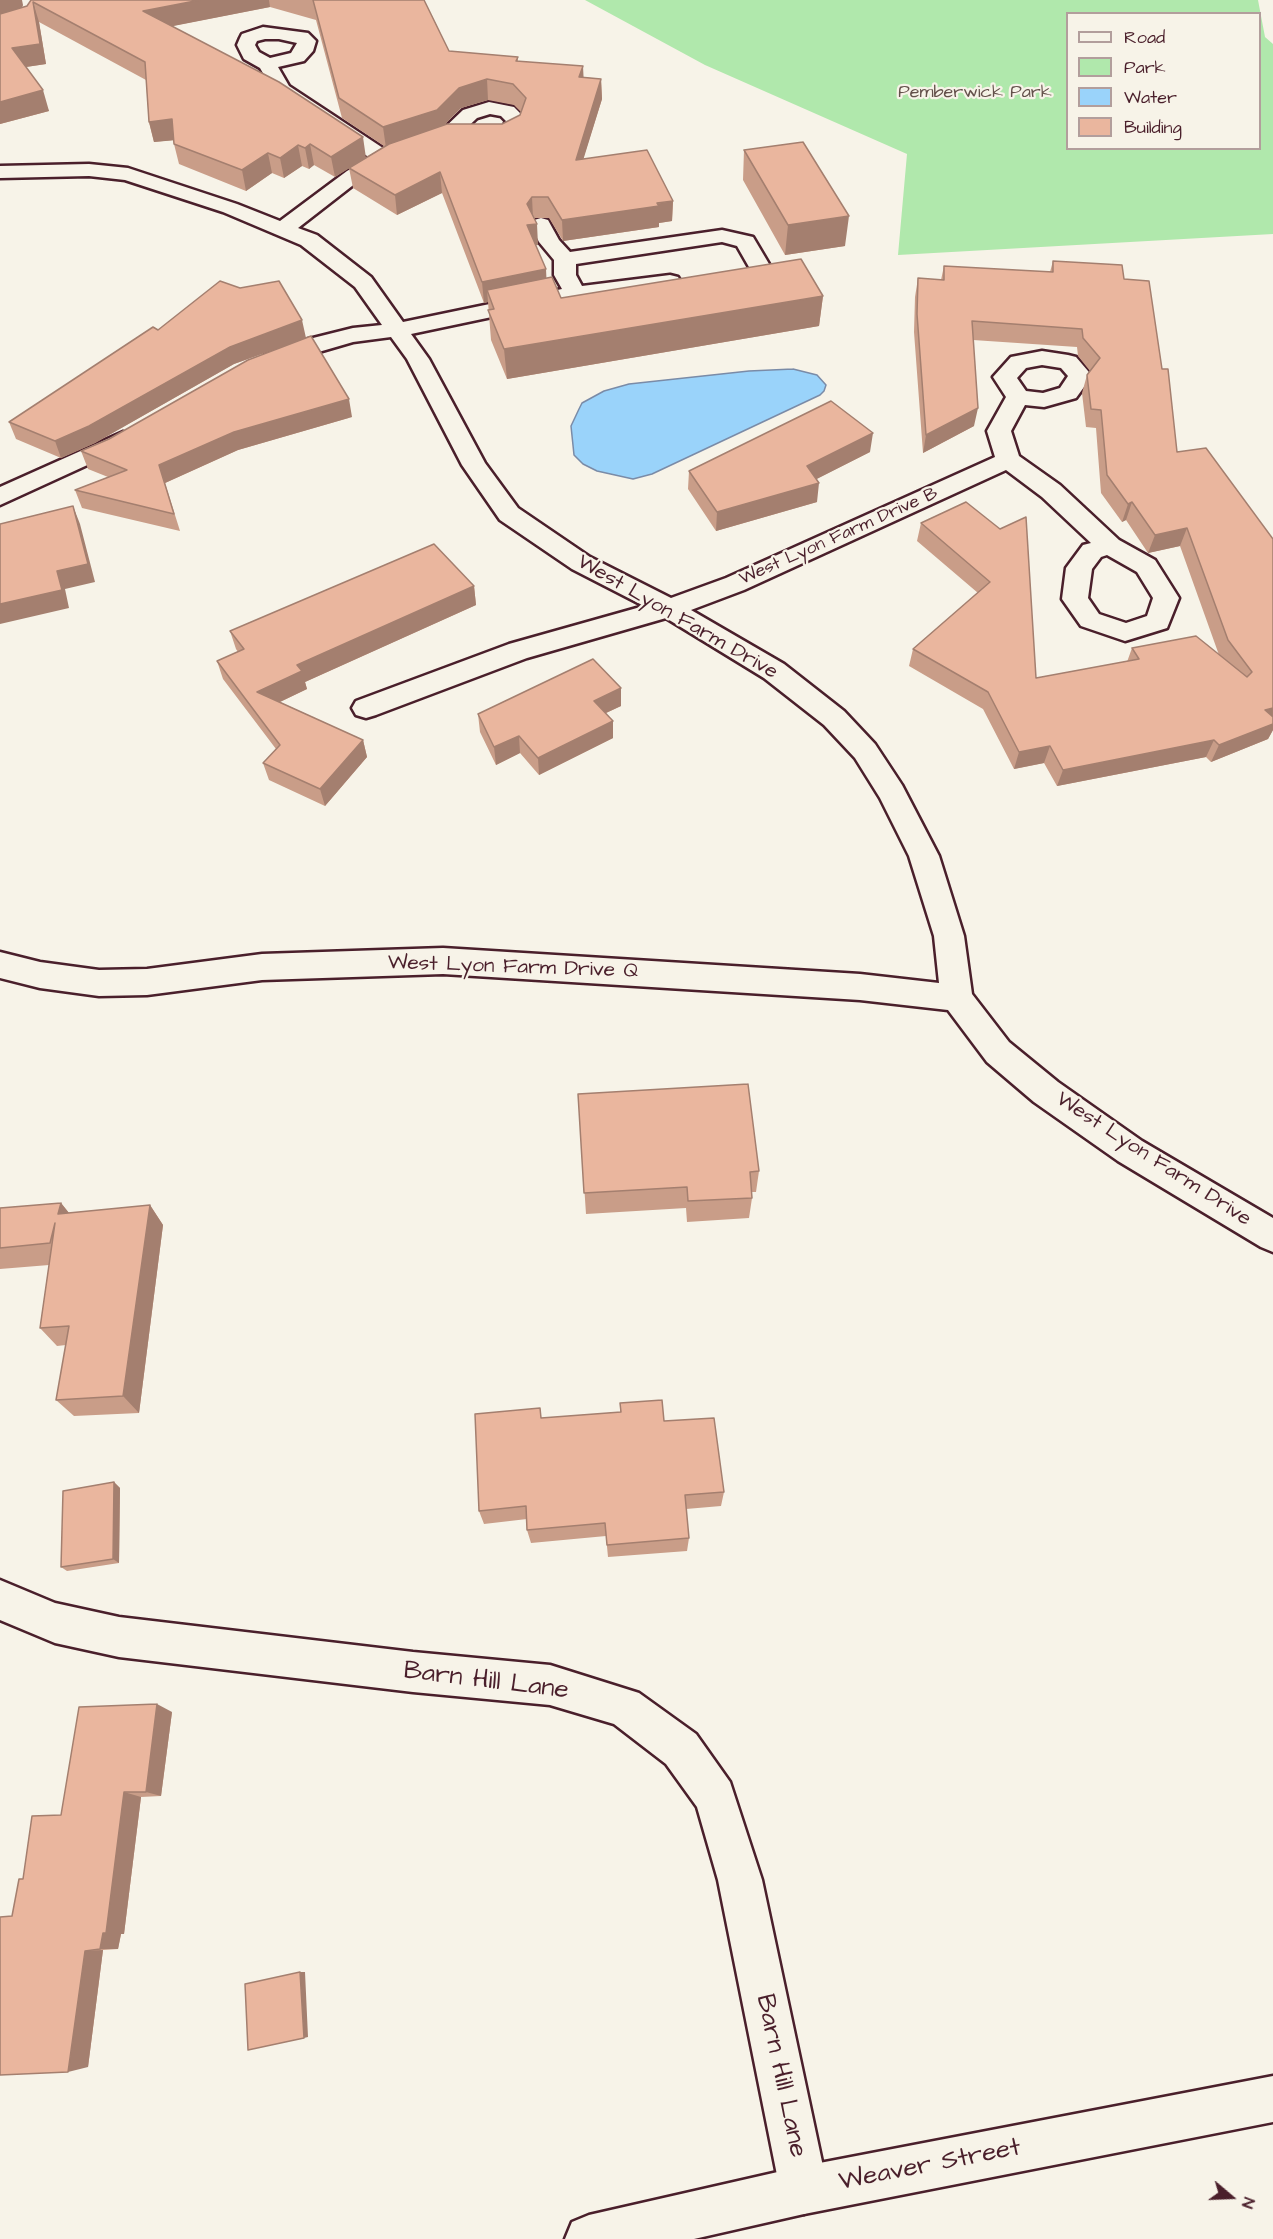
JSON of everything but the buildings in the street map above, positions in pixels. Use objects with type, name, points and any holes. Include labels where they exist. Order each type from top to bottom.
[{"type":"street","points":[[267,64],[282,90],[320,113],[384,158]]},
{"type":"street","points":[[283,229],[354,175],[384,158],[447,136]]},
{"type":"street","name":"West Lyon Farm Drive","points":[[0,172],[89,170],[128,174],[309,240],[363,282],[418,359],[474,465],[509,514],[580,563],[669,608],[774,671],[834,718],[865,751],[892,793],[924,856],[949,936],[957,998],[998,1052],[1046,1092],[1130,1151],[1273,1236]]},
{"type":"street","points":[[542,224],[550,242],[565,260],[565,275],[576,294]]},
{"type":"street","points":[[565,260],[722,236],[745,242],[750,271],[784,267]]},
{"type":"street","points":[[254,367],[297,349],[353,335],[396,330],[576,294],[696,279]]},
{"type":"street","points":[[1018,397],[999,431],[1008,460],[1051,491],[1110,546]]},
{"type":"street","points":[[0,497],[69,468],[144,429]]},
{"type":"street","name":"West Lyon Farm Drive B","points":[[366,708],[518,651],[669,608],[735,584],[1008,460]]},
{"type":"street","name":"West Lyon Farm Drive Q","points":[[0,965],[39,975],[118,983],[147,982],[262,967],[443,961],[860,987],[957,998]]},
{"type":"street","name":"Barn Hill Lane","points":[[0,1600],[55,1623],[119,1637],[413,1672],[550,1685],[625,1707],[681,1749],[715,1797],[740,1880],[804,2190]]},
{"type":"street","name":"Weaver Street","points":[[589,2239],[804,2190],[1273,2099]]},
{"type":"green space","name":"Pemberwick Park","points":[[585,0],[1258,0],[1260,12],[1066,12],[1066,150],[1261,150],[1261,16],[1265,37],[1273,44],[1273,234],[898,255],[907,154],[705,65]]},
{"type":"water","points":[[793,369],[817,375],[826,385],[824,391],[820,395],[652,474],[633,479],[597,471],[583,464],[574,455],[571,426],[582,403],[604,391],[629,384],[749,371]]}]
